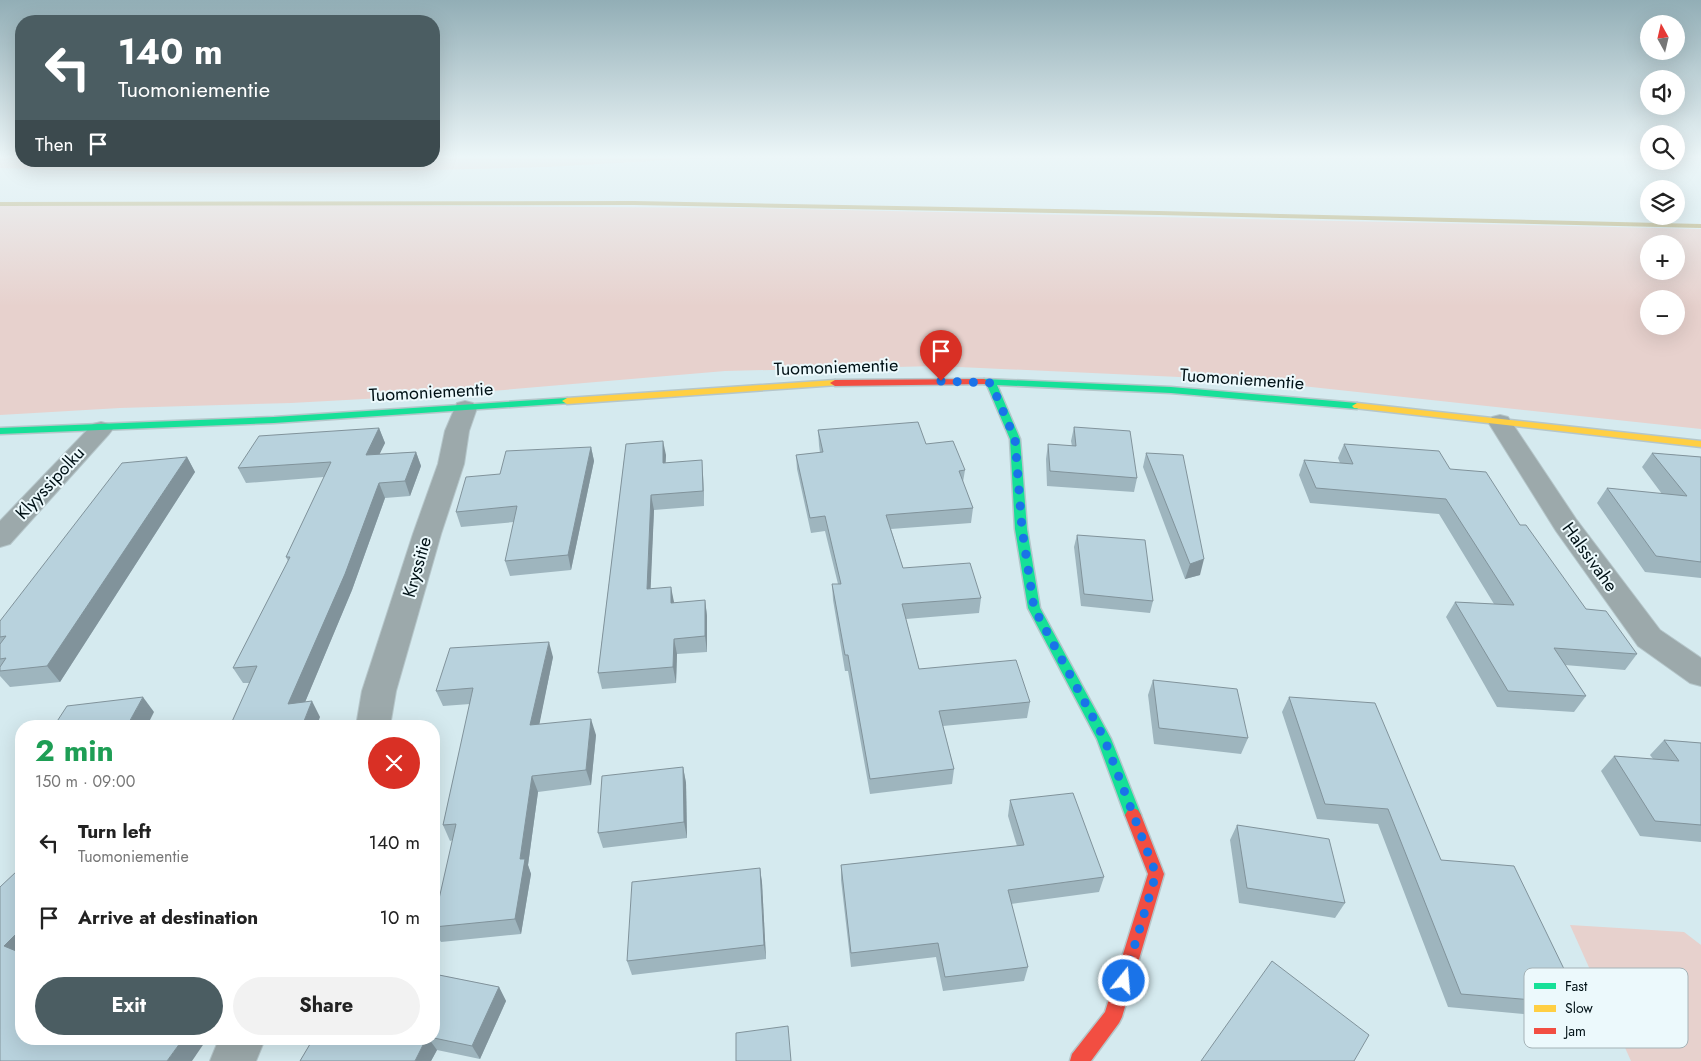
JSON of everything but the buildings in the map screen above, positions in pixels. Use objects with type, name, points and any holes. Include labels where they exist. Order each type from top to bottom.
[{"type":"street","name":"Tuomoniementie","points":[[0,431],[101,429],[465,408],[729,388],[941,381],[1060,385],[1250,397],[1701,444]]},
{"type":"street","points":[[991,383],[1015,439],[1022,529],[1034,608],[1104,738],[1156,874],[1113,1017],[1080,1061]]},
{"type":"street","name":"Kryssitie","points":[[374,720],[379,691],[427,534],[451,464],[457,431],[465,408]]},
{"type":"street","name":"Halssivahe","points":[[1500,422],[1566,525],[1649,638],[1701,674]]},
{"type":"street","name":"Klyyssipolku","points":[[0,538],[101,429]]},
{"type":"street","points":[[233,1061],[240,1045]]},
{"type":"shaded area","points":[[0,208],[754,208],[1701,229],[1701,429],[1302,386],[1179,377],[937,366],[725,371],[456,394],[291,403],[120,408],[0,415]]},
{"type":"shaded area","points":[[1570,925],[1684,932],[1701,945],[1701,1061],[1631,1061],[1625,1048],[1688,1048],[1688,968],[1589,968]]},
{"type":"waterway","points":[[871,208],[1701,226]]},
{"type":"traffic: fast","points":[[984,382],[1171,390],[1357,406]]},
{"type":"traffic: fast","points":[[991,383],[1015,439],[1021,529],[1034,608],[1104,739],[1133,815]]},
{"type":"traffic: fast","points":[[0,431],[274,420],[567,401]]},
{"type":"traffic: slow","points":[[567,401],[835,383]]},
{"type":"traffic: slow","points":[[1357,406],[1701,444]]},
{"type":"traffic: jam","points":[[835,383],[984,382]]},
{"type":"traffic: jam","points":[[1079,1061],[1113,1017],[1156,874],[1133,815]]},
{"type":"route","points":[[941,381],[991,383],[1015,439],[1022,529],[1034,608],[1104,738],[1156,874],[1124,981]]}]
